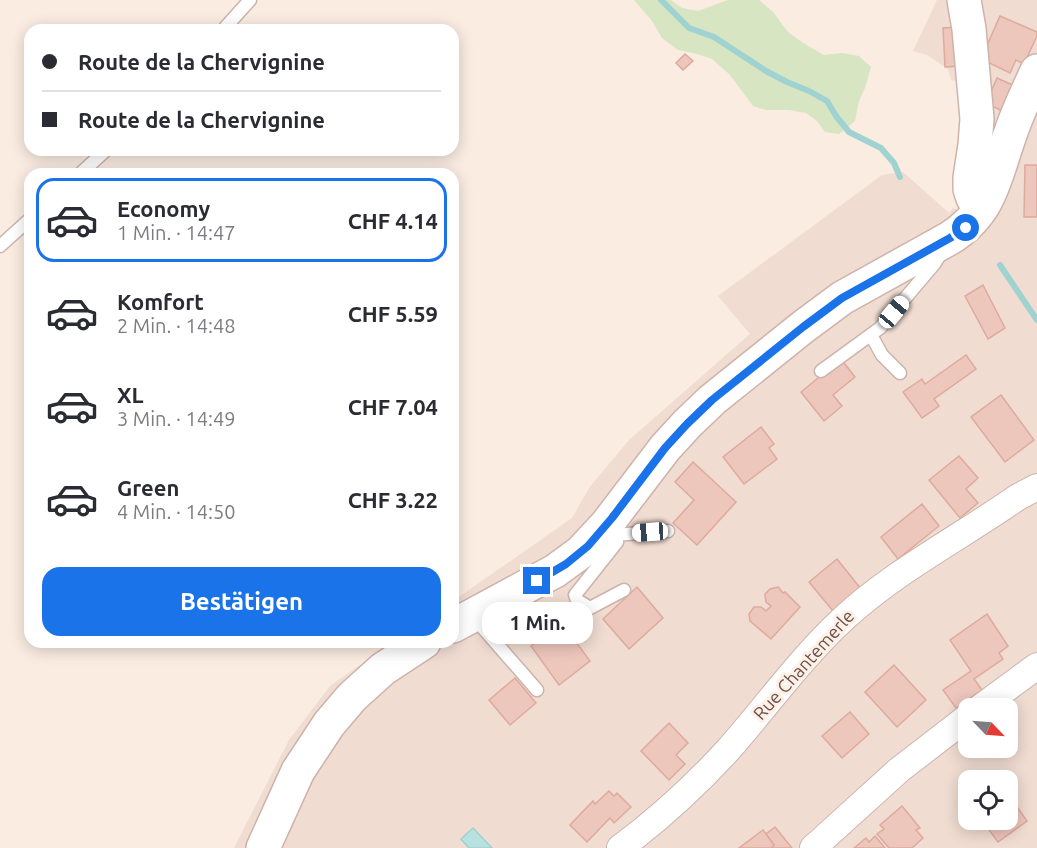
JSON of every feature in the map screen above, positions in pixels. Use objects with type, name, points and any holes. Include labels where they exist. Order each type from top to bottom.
[{"type":"street","points":[[964,0],[969,29],[977,119],[970,189],[973,198],[982,207]]},
{"type":"street","points":[[462,621],[560,567],[611,530],[665,448],[687,424],[712,400],[803,327],[863,286],[966,228],[982,207],[996,179],[1011,131],[1037,71]]},
{"type":"street","name":"Rue Chantemerle","points":[[620,848],[669,809],[703,777],[820,641],[845,617],[897,576],[1037,487]]},
{"type":"street","points":[[263,848],[298,771],[329,724],[374,676],[414,648]]},
{"type":"street","points":[[994,698],[1037,666]]},
{"type":"street","points":[[813,848],[899,770],[958,724]]},
{"type":"lane","points":[[228,24],[250,0]]},
{"type":"lane","points":[[86,168],[100,156]]},
{"type":"lane","points":[[0,246],[24,224]]},
{"type":"lane","points":[[820,371],[880,328],[935,263],[940,256],[941,243]]},
{"type":"lane","points":[[871,335],[882,355],[900,373]]},
{"type":"lane","points":[[624,590],[590,608],[577,600],[575,595],[617,542],[611,530],[669,531]]},
{"type":"lane","points":[[462,621],[483,628],[537,690]]},
{"type":"shaded area","points":[[937,0],[1037,0],[1037,848],[234,848],[289,740],[330,686],[384,648],[459,648],[459,597],[572,518],[589,488],[629,440],[750,334],[718,296],[882,175],[903,172],[949,213],[953,208],[959,210],[971,134],[968,83],[951,80],[948,69],[927,55],[913,51]]},
{"type":"green space","points":[[634,0],[671,0],[682,8],[698,11],[728,0],[759,0],[773,12],[788,32],[803,43],[824,55],[842,53],[859,56],[871,67],[859,101],[855,121],[839,134],[825,132],[817,121],[806,113],[766,110],[753,106],[730,75],[712,59],[678,50],[662,38],[652,21]]},
{"type":"water","points":[[473,828],[492,848],[469,848],[461,839]]},
{"type":"building","points":[[1000,16],[1037,32],[1024,64],[1016,60],[1010,73],[981,59]]},
{"type":"building","points":[[961,27],[962,66],[945,67],[943,28]]},
{"type":"building","points":[[685,54],[693,61],[683,70],[676,63]]},
{"type":"building","points":[[997,78],[1017,87],[1006,113],[986,103]]},
{"type":"building","points":[[1025,165],[1037,165],[1037,217],[1024,217]]},
{"type":"building","points":[[983,285],[1005,328],[988,339],[965,296]]},
{"type":"building","points":[[966,355],[976,369],[934,399],[939,406],[922,418],[903,392],[922,379],[925,384]]},
{"type":"building","points":[[841,359],[855,377],[833,395],[842,406],[824,421],[801,392]]},
{"type":"building","points":[[1001,395],[1034,440],[1005,462],[971,417]]},
{"type":"building","points":[[761,427],[774,444],[769,448],[777,459],[744,484],[723,457]]},
{"type":"building","points":[[959,456],[978,478],[966,489],[978,503],[960,518],[929,480]]},
{"type":"building","points":[[693,462],[736,502],[697,545],[673,523],[694,500],[675,482]]},
{"type":"building","points":[[922,504],[939,526],[898,559],[881,537]]},
{"type":"building","points":[[837,559],[861,589],[833,611],[809,582]]},
{"type":"building","points":[[637,587],[663,618],[629,649],[603,619]]},
{"type":"building","points":[[778,587],[800,607],[771,639],[750,621],[749,614],[754,607],[761,607],[766,611],[771,606],[766,602],[765,594],[770,589]]},
{"type":"building","points":[[987,614],[1008,646],[999,653],[1003,659],[974,679],[982,690],[970,698],[958,698],[956,708],[943,690],[971,671],[950,640]]},
{"type":"building","points":[[562,623],[590,661],[559,685],[531,646]]},
{"type":"building","points":[[894,665],[926,700],[897,727],[865,692]]},
{"type":"building","points":[[515,678],[536,703],[510,725],[489,700]]},
{"type":"building","points":[[850,712],[869,734],[842,758],[822,736]]},
{"type":"building","points":[[669,723],[688,743],[676,755],[685,764],[669,780],[641,751]]},
{"type":"building","points":[[609,791],[614,796],[617,793],[631,807],[614,823],[610,818],[587,842],[570,825],[593,801],[595,804]]},
{"type":"building","points":[[902,806],[920,828],[916,830],[923,838],[912,848],[889,848],[877,834],[884,829],[880,825]]},
{"type":"building","points":[[1018,808],[1027,821],[1018,828]]},
{"type":"building","points":[[775,827],[792,848],[771,848],[774,845],[766,834]]},
{"type":"building","points":[[763,830],[774,845],[771,848],[739,848]]},
{"type":"building","points":[[989,830],[1015,830],[998,842]]},
{"type":"building","points":[[875,836],[885,848],[854,848],[866,838],[869,842]]},
{"type":"waterway","points":[[661,0],[689,28],[714,37],[766,71],[827,101],[849,132],[881,148],[894,163],[900,177]]},
{"type":"waterway","points":[[1000,265],[1037,320]]},
{"type":"route","points":[[537,581],[566,564],[588,546],[676,435],[712,400],[842,298],[966,228]]}]
